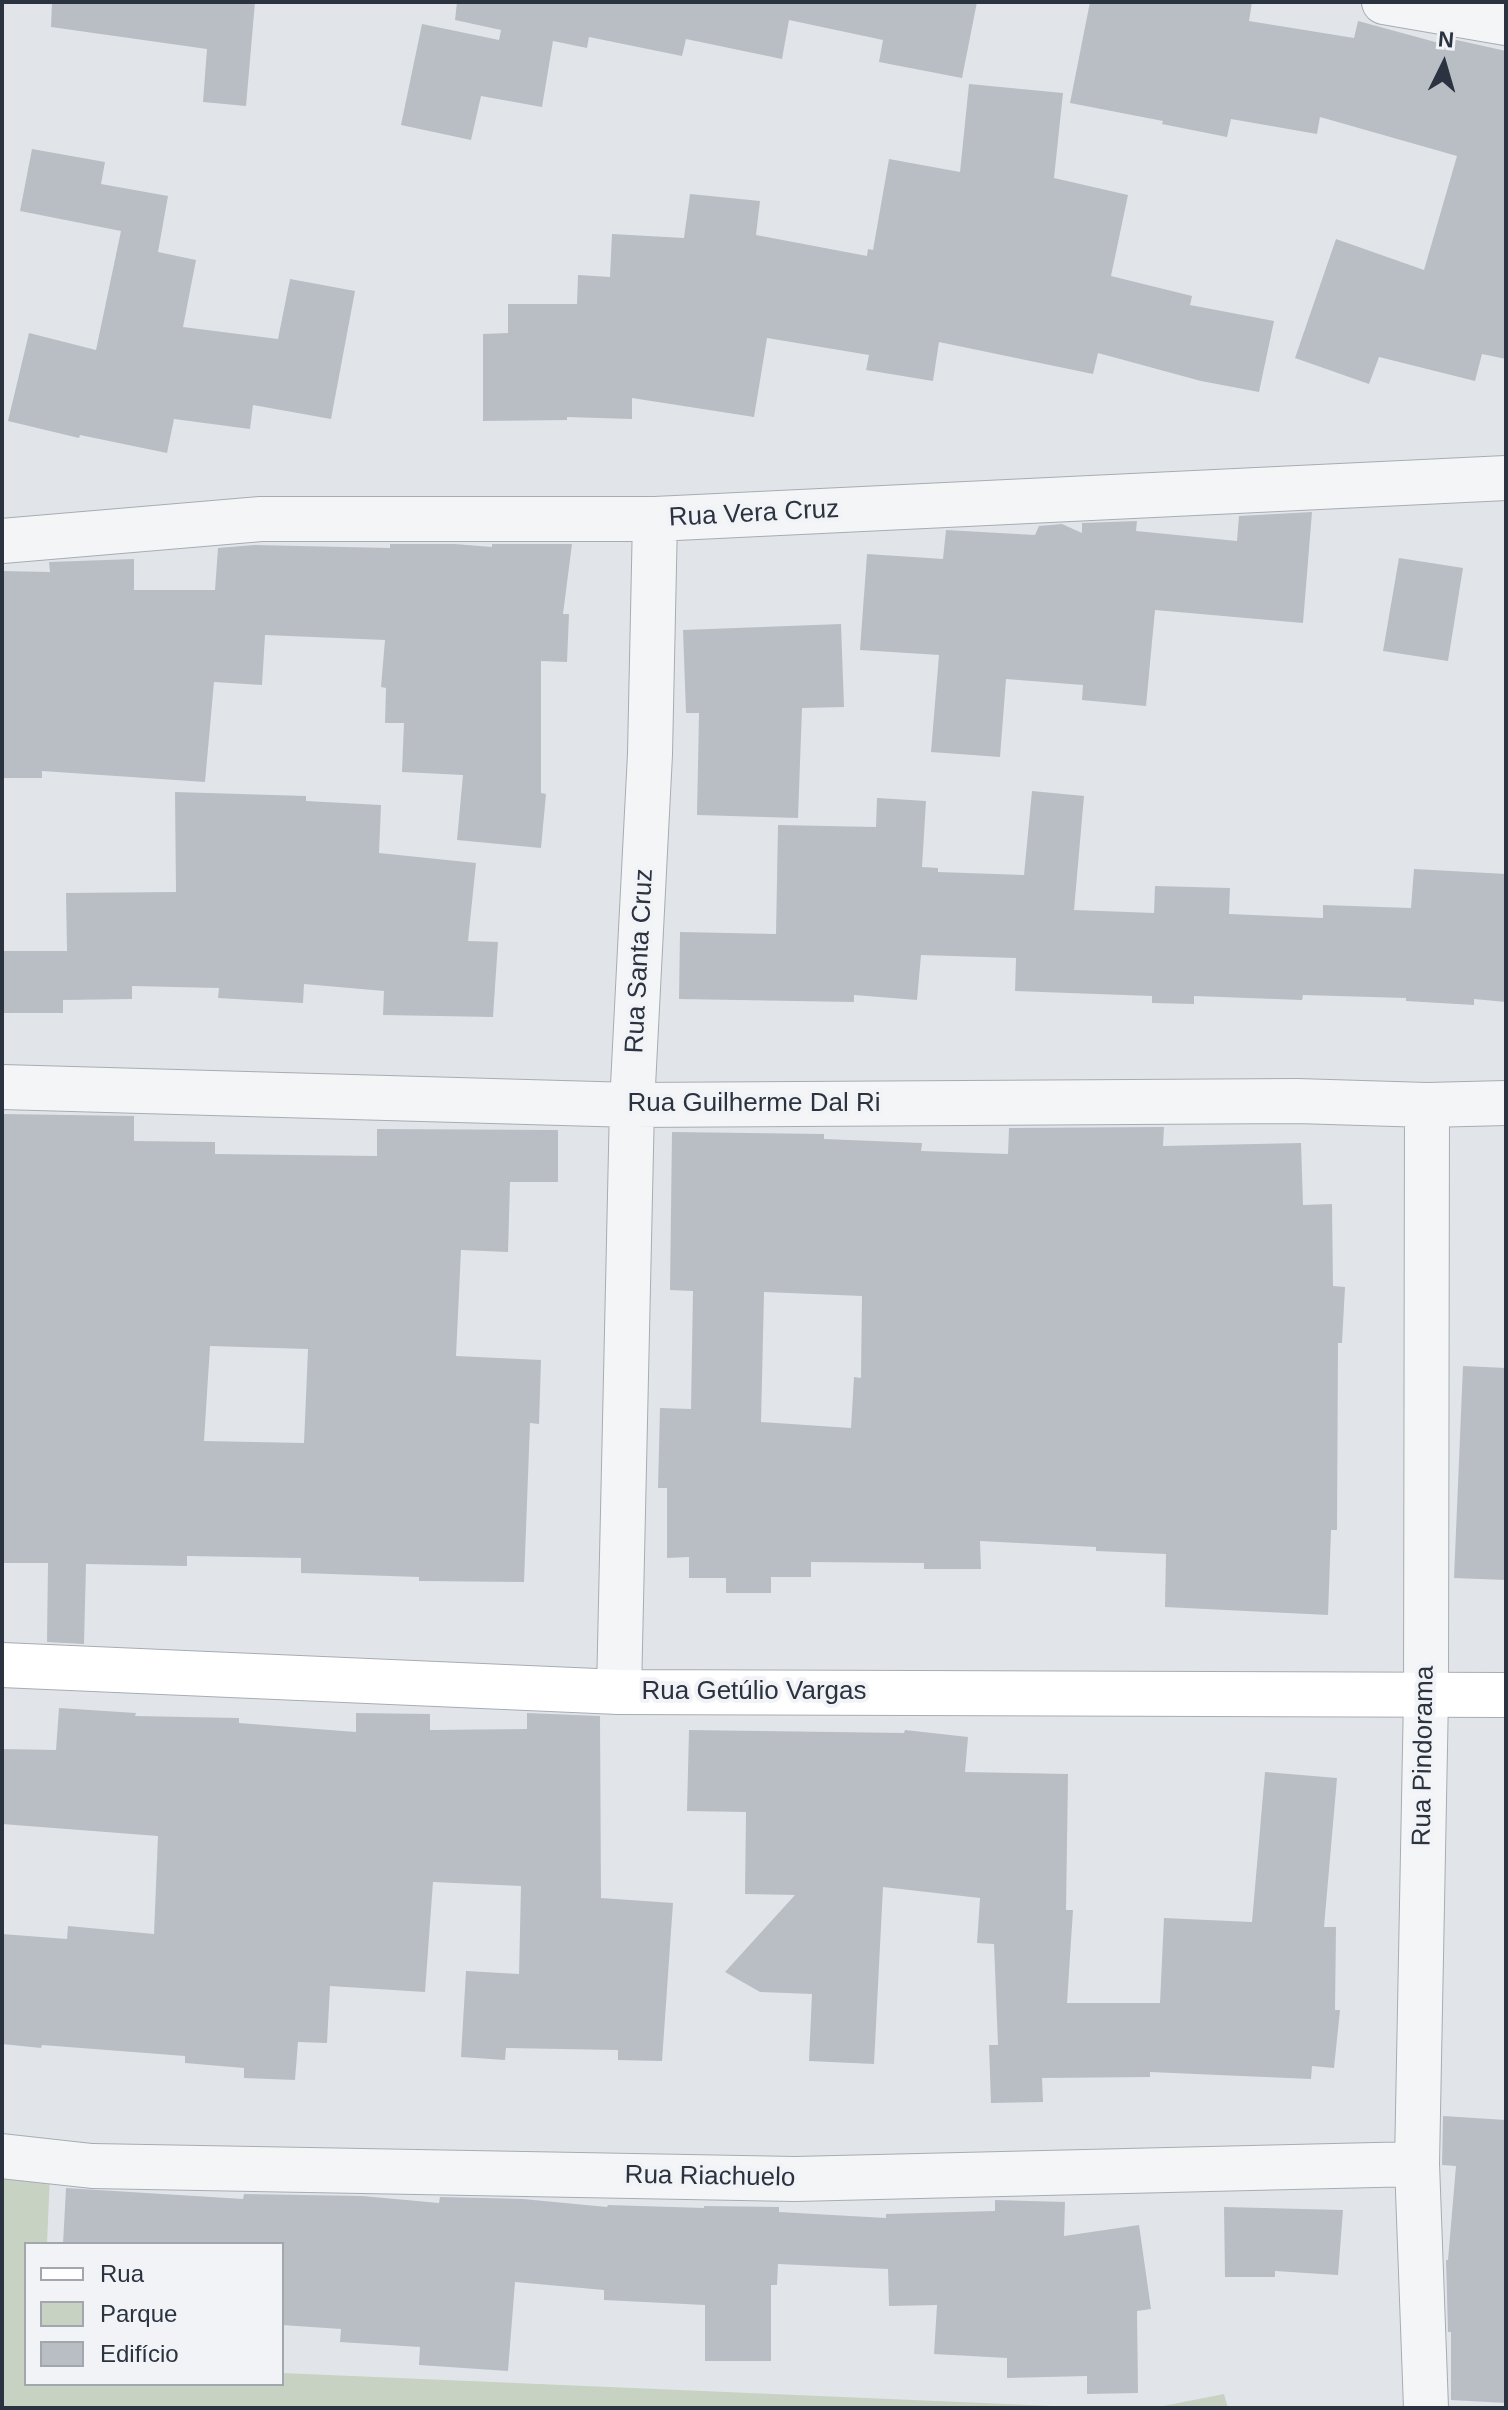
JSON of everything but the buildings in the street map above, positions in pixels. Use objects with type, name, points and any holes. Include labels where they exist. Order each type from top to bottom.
[{"type":"street","points":[[1384,2],[1506,23]]},
{"type":"street","name":"Rua Vera Cruz","points":[[2,541],[261,519],[655,519],[1506,478]]},
{"type":"street","name":"Rua Santa Cruz","points":[[619,1692],[632,1105],[650,754],[655,519]]},
{"type":"street","name":"Rua Guilherme Dal Ri","points":[[2,1087],[632,1105],[1282,1101],[1427,1105],[1506,1103]]},
{"type":"street","name":"Rua Pindorama","points":[[1426,2408],[1417,2164],[1426,1696],[1427,1105]]},
{"type":"street","name":"Rua Getúlio Vargas","points":[[2,1665],[619,1692],[1506,1695]]},
{"type":"street","name":"Rua Riachuelo","points":[[2,2156],[92,2166],[795,2179],[1417,2164]]},
{"type":"green space","points":[[2,2169],[50,2174],[47,2242],[24,2242],[24,2386],[284,2386],[284,2373],[1100,2408],[2,2408]]},
{"type":"green space","points":[[1224,2394],[1228,2408],[1153,2408]]}]
